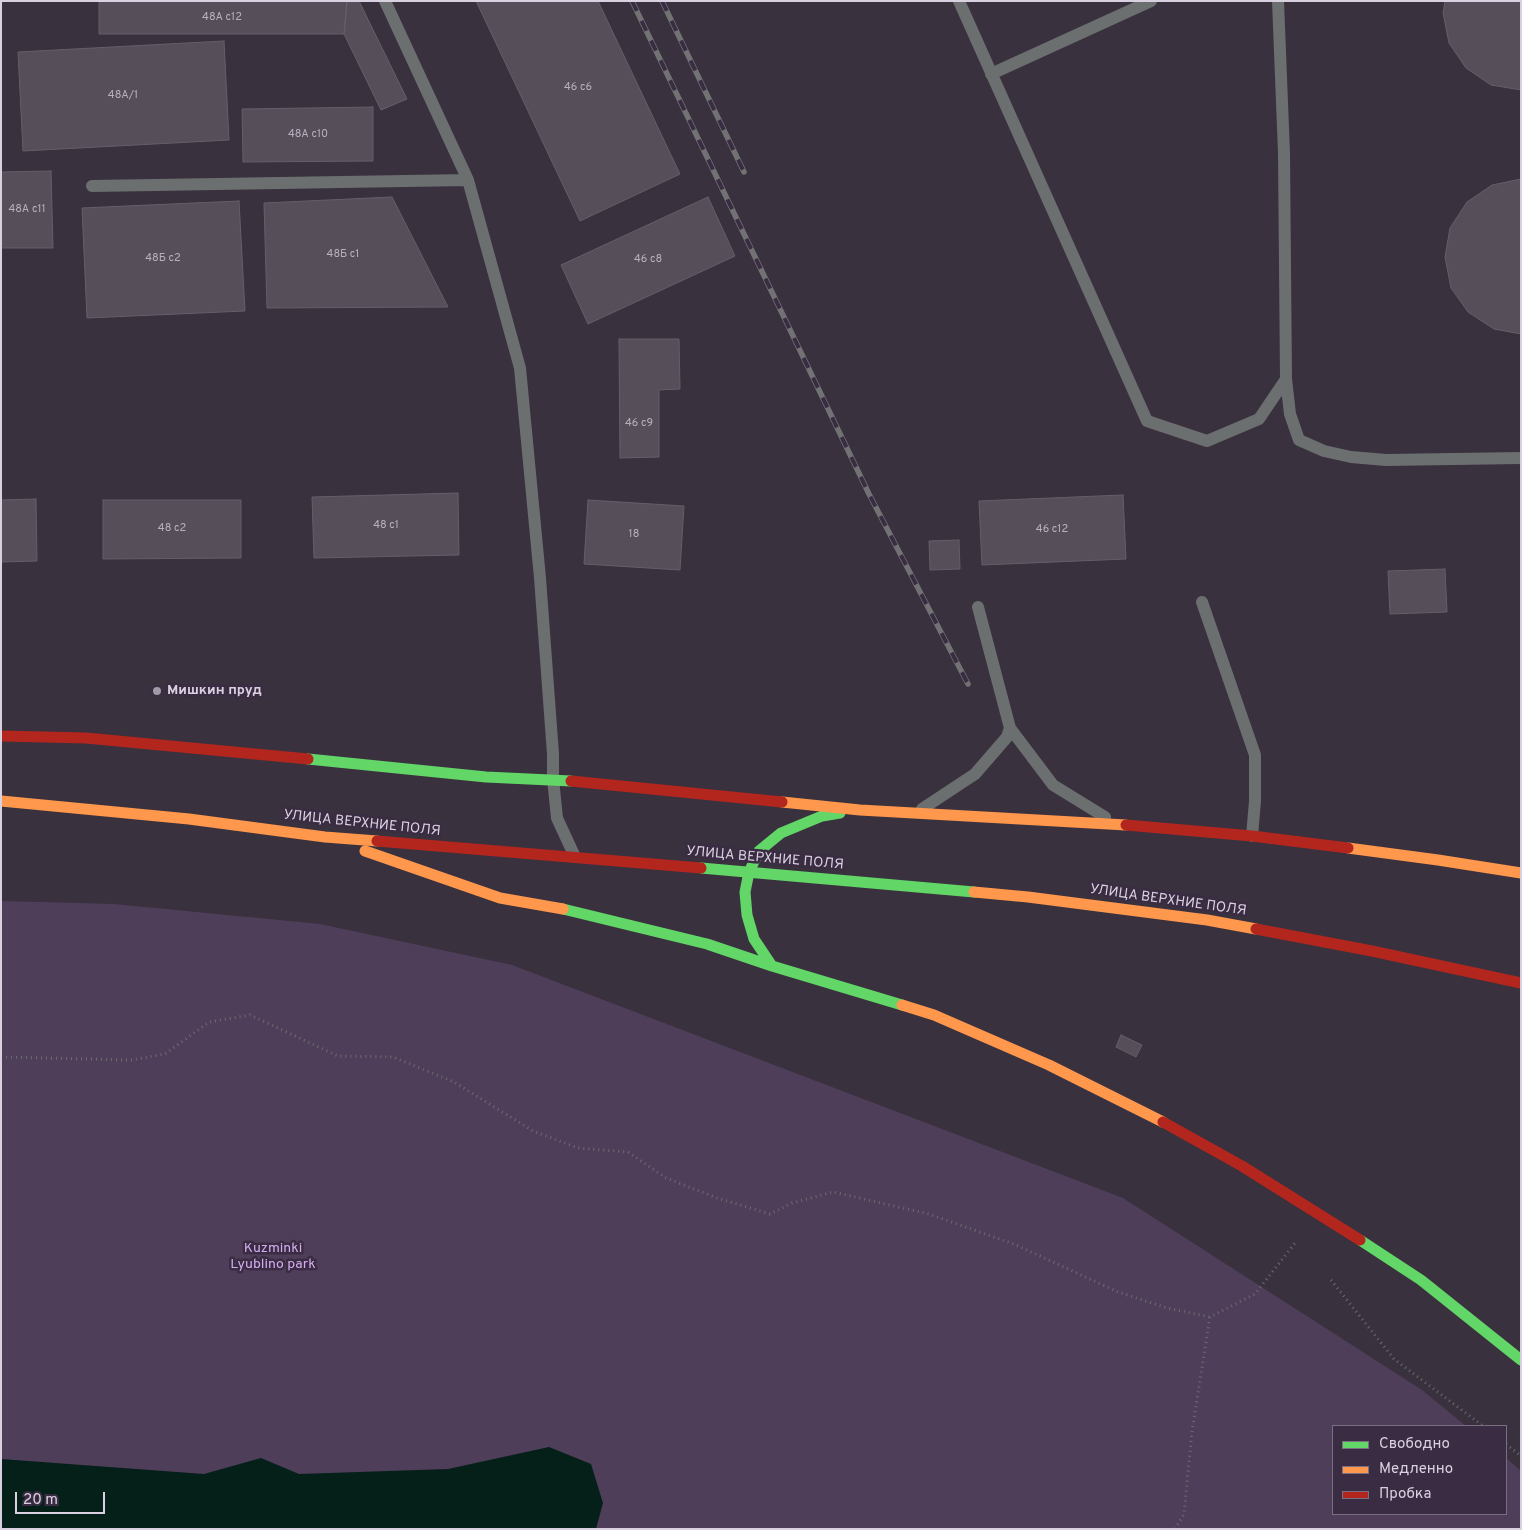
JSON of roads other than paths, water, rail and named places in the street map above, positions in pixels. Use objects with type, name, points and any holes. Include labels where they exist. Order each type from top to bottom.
[{"type":"main road","points":[[1,736],[86,738],[486,777],[553,778],[860,810],[1115,824],[1252,836],[1438,860],[1521,873]]},
{"type":"main road","name":"УЛИЦА ВЕРХНИЕ ПОЛЯ","points":[[1,801],[189,819],[325,837],[1028,897],[1207,920],[1372,950],[1521,982]]},
{"type":"main road","points":[[772,966],[754,939],[747,916],[745,892],[749,872],[760,851],[781,833],[822,816],[860,810]]},
{"type":"main road","points":[[325,837],[500,898],[576,911],[707,944],[772,966],[934,1015],[1049,1065],[1153,1116],[1242,1166],[1342,1228],[1420,1280],[1521,1360]]},
{"type":"lane","points":[[385,1],[468,180],[520,368],[540,578],[557,818],[576,858]]},
{"type":"lane","points":[[958,1],[1147,421],[1207,441],[1259,418],[1286,379]]},
{"type":"lane","points":[[991,74],[1151,1]]},
{"type":"lane","points":[[1278,1],[1284,153],[1286,379],[1290,414],[1300,440],[1324,451],[1351,457],[1386,460],[1521,458]]},
{"type":"lane","points":[[92,186],[468,180]]},
{"type":"lane","points":[[1202,602],[1255,754],[1255,801],[1252,836]]},
{"type":"lane","points":[[978,606],[1010,728],[1052,784],[1115,824]]},
{"type":"lane","points":[[908,812],[925,808],[976,774],[1007,737],[1010,728]]},
{"type":"railway","points":[[632,1],[869,494],[968,684]]},
{"type":"railway","points":[[662,1],[744,172]]},
{"type":"place","name":"Мишкин пруд","points":[[157,691]]},
{"type":"park label","name":"Kuzminki Lyublino park","points":[[273,1258]]}]
